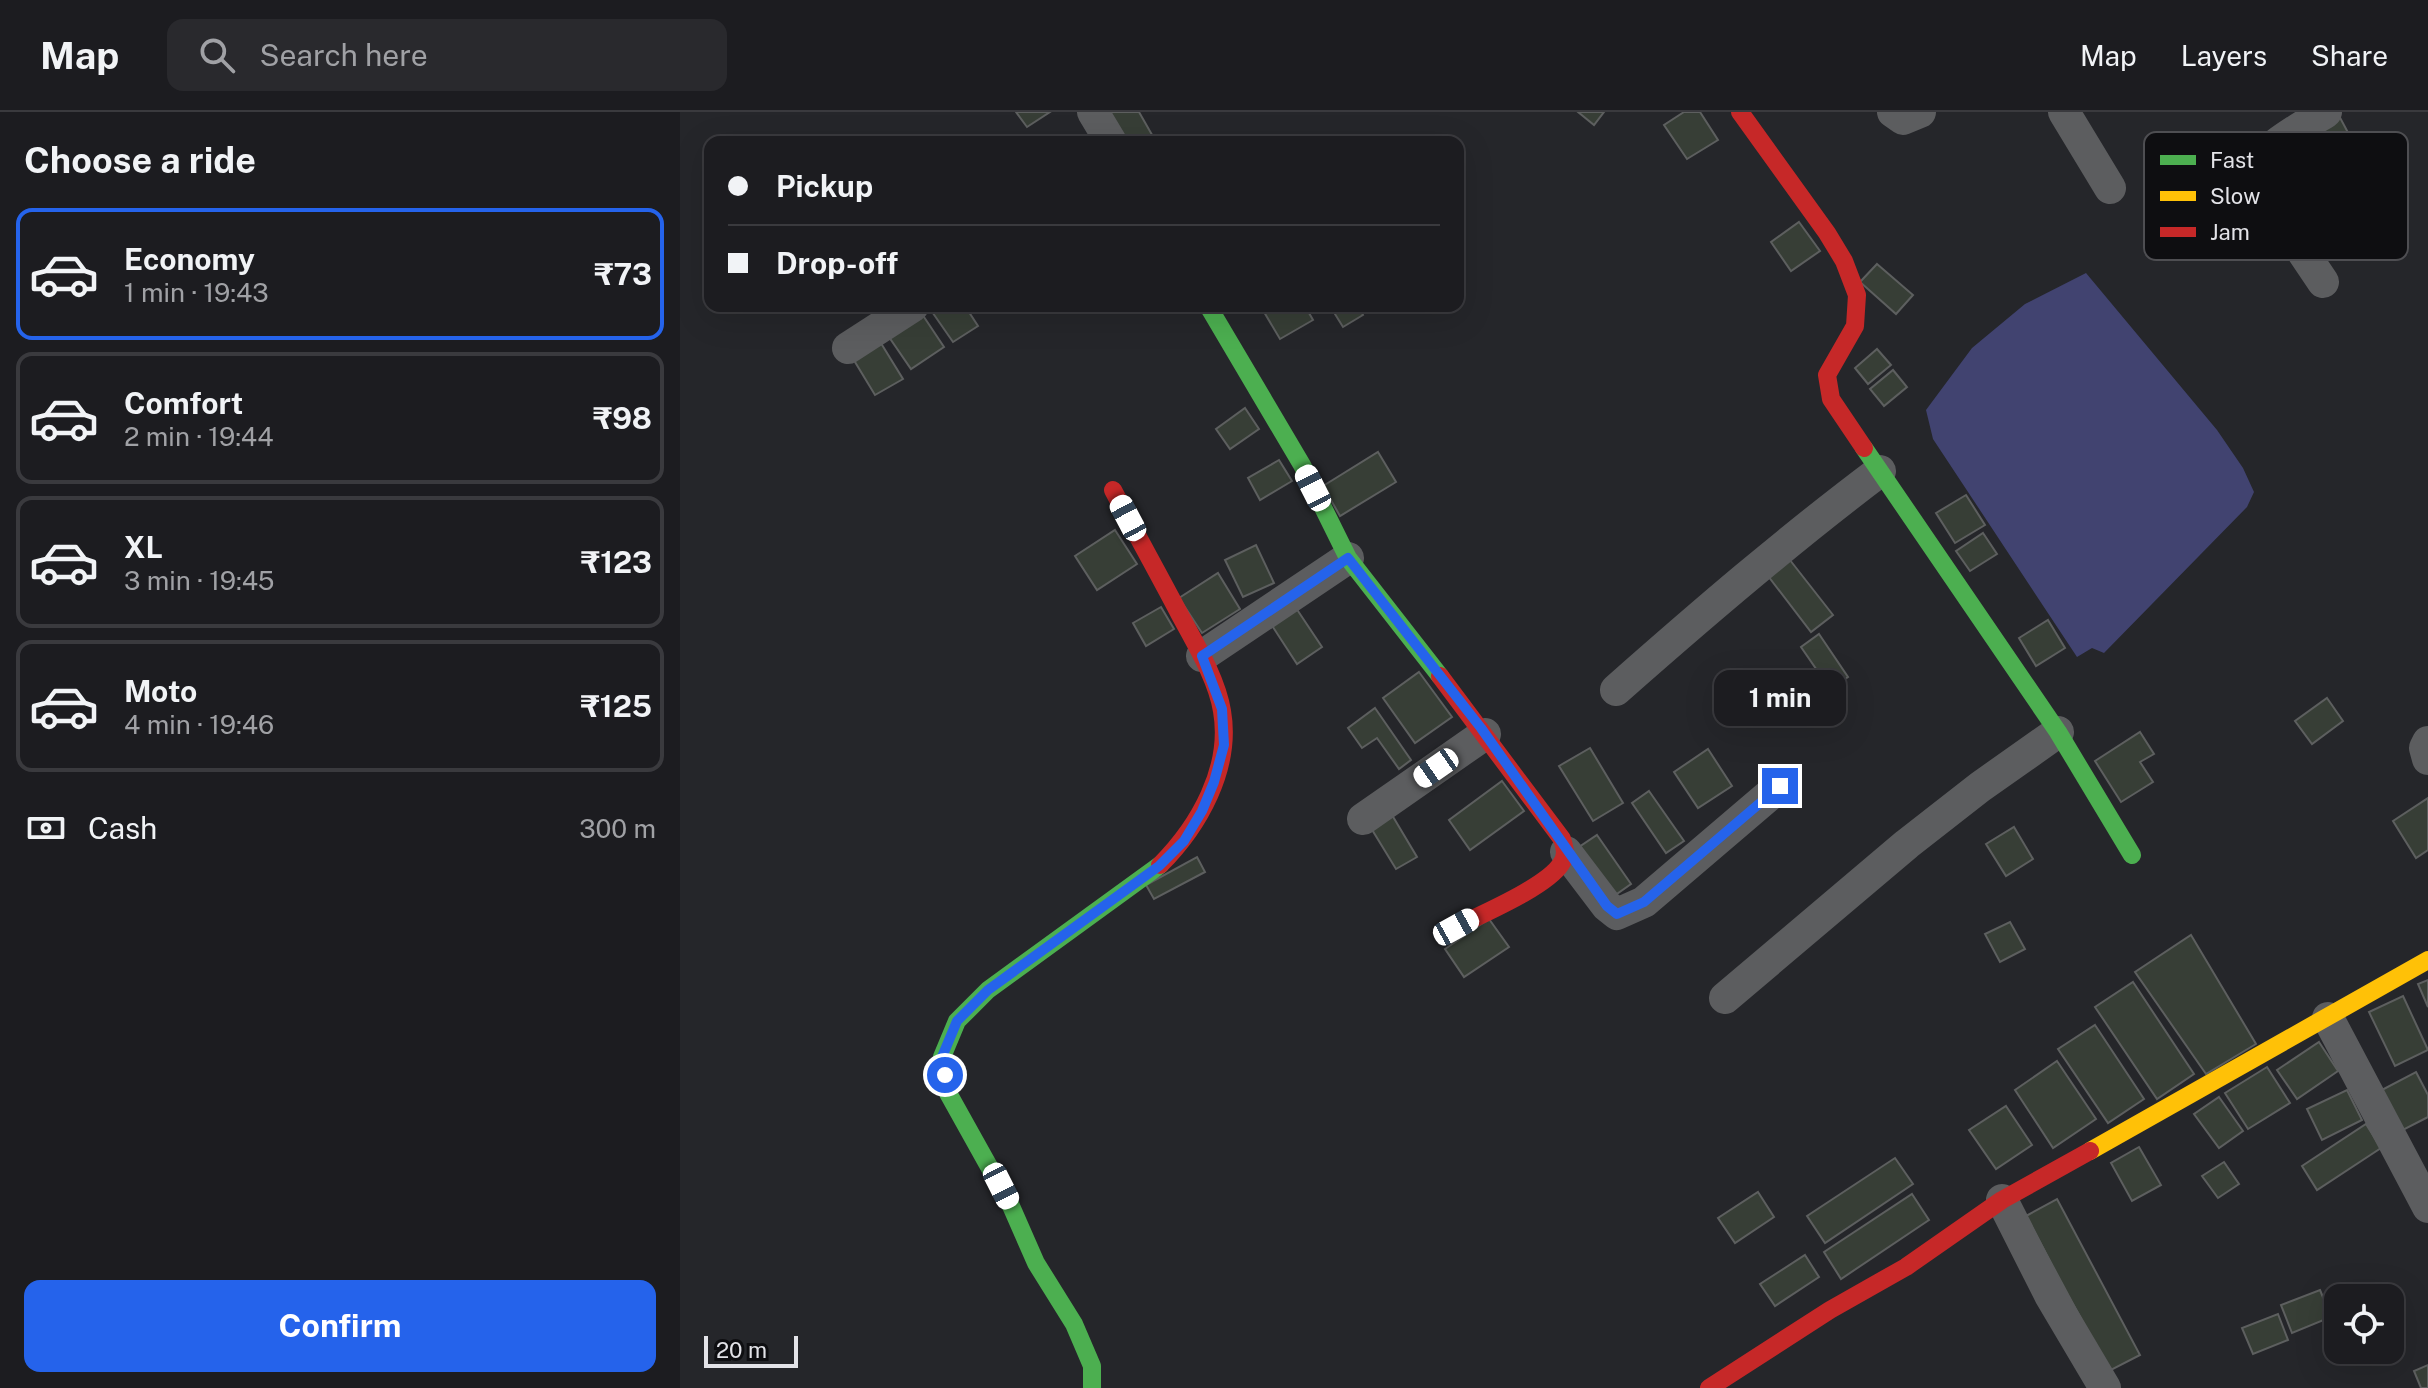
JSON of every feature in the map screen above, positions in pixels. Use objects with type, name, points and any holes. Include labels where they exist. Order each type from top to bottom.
[{"type":"street","points":[[1093,112],[1107,136]]},
{"type":"street","points":[[1740,112],[1827,233],[1844,261],[1857,295],[1855,326],[1827,375],[1831,399],[2058,732],[2132,855]]},
{"type":"street","points":[[1893,112],[1903,119],[1920,112]]},
{"type":"street","points":[[2064,112],[2110,188]]},
{"type":"street","points":[[2296,132],[2326,112]]},
{"type":"street","points":[[2308,260],[2323,282]]},
{"type":"street","points":[[848,348],[904,312]]},
{"type":"street","points":[[1223,312],[1348,558],[1485,734],[1607,906],[1617,914],[1644,902],[1780,786]]},
{"type":"street","points":[[1616,690],[1726,591],[1880,471]]},
{"type":"street","points":[[1092,1388],[1092,1366],[1074,1324],[1036,1263],[1011,1206],[948,1093],[942,1057],[957,1021],[988,990],[1159,866],[1184,841],[1202,811],[1214,782],[1224,745],[1222,709],[1202,656],[1113,490]]},
{"type":"street","points":[[1202,656],[1348,558]]},
{"type":"street","points":[[1725,998],[1907,844],[2058,732]]},
{"type":"street","points":[[1363,819],[1485,734]]},
{"type":"street","points":[[2428,742],[2425,748],[2428,759]]},
{"type":"street","points":[[1456,927],[1547,877],[1562,865],[1566,852]]},
{"type":"street","points":[[1709,1388],[1830,1310],[1906,1267],[2002,1200],[2428,960]]},
{"type":"street","points":[[2328,1018],[2428,1207]]},
{"type":"street","points":[[2002,1200],[2050,1295],[2105,1388]]},
{"type":"water","points":[[2086,273],[2217,430],[2243,468],[2254,492],[2247,507],[2104,653],[2092,648],[2077,657],[1933,439],[1926,410],[1972,348],[2025,304]]},
{"type":"building","points":[[1016,112],[1050,112],[1027,127]]},
{"type":"building","points":[[1107,112],[1139,112],[1153,136],[1121,136]]},
{"type":"building","points":[[1578,112],[1604,112],[1594,125]]},
{"type":"building","points":[[1684,112],[1700,112],[1718,140],[1687,159],[1664,125]]},
{"type":"building","points":[[2337,112],[2348,132],[2315,132],[2311,124]]},
{"type":"building","points":[[1799,222],[1820,251],[1791,271],[1771,242]]},
{"type":"building","points":[[1877,264],[1913,295],[1896,314],[1860,282]]},
{"type":"building","points":[[932,312],[969,312],[978,326],[953,342]]},
{"type":"building","points":[[1264,312],[1308,312],[1313,320],[1280,339]]},
{"type":"building","points":[[1334,312],[1361,312],[1363,315],[1343,327]]},
{"type":"building","points":[[922,314],[944,347],[911,369],[889,337]]},
{"type":"building","points":[[879,340],[903,379],[875,395],[852,357]]},
{"type":"building","points":[[1877,349],[1891,365],[1868,384],[1855,368]]},
{"type":"building","points":[[1893,370],[1907,387],[1884,406],[1870,389]]},
{"type":"building","points":[[1245,408],[1259,429],[1230,449],[1216,429]]},
{"type":"building","points":[[1378,452],[1396,482],[1340,516],[1323,486]]},
{"type":"building","points":[[1279,460],[1292,481],[1260,500],[1248,478]]},
{"type":"building","points":[[1966,495],[1985,525],[1955,543],[1936,513]]},
{"type":"building","points":[[1115,530],[1137,564],[1097,590],[1075,556]]},
{"type":"building","points":[[1983,533],[1997,554],[1970,571],[1956,551]]},
{"type":"building","points":[[1256,545],[1274,583],[1243,597],[1225,560]]},
{"type":"building","points":[[1786,555],[1833,615],[1811,632],[1765,572]]},
{"type":"building","points":[[1218,573],[1240,609],[1202,633],[1179,598]]},
{"type":"building","points":[[1294,605],[1322,647],[1297,664],[1269,621]]},
{"type":"building","points":[[1161,607],[1174,629],[1146,646],[1133,623]]},
{"type":"building","points":[[2048,620],[2065,648],[2036,666],[2019,638]]},
{"type":"building","points":[[1819,634],[1848,677],[1830,689],[1801,647]]},
{"type":"building","points":[[1419,672],[1452,717],[1415,743],[1383,698]]},
{"type":"building","points":[[2327,698],[2343,721],[2312,744],[2295,721]]},
{"type":"building","points":[[1375,708],[1411,760],[1399,769],[1377,738],[1362,748],[1348,728]]},
{"type":"building","points":[[2140,732],[2154,754],[2140,762],[2153,782],[2121,802],[2095,761]]},
{"type":"building","points":[[1590,748],[1623,803],[1593,821],[1559,766]]},
{"type":"building","points":[[1708,749],[1732,786],[1698,808],[1674,772]]},
{"type":"building","points":[[1502,781],[1524,811],[1470,850],[1449,820]]},
{"type":"building","points":[[1649,791],[1684,841],[1666,853],[1632,803]]},
{"type":"building","points":[[2428,798],[2428,850],[2416,858],[2393,821]]},
{"type":"building","points":[[1392,815],[1417,857],[1396,869],[1371,828]]},
{"type":"building","points":[[2014,827],[2033,859],[2006,876],[1986,844]]},
{"type":"building","points":[[1597,835],[1631,884],[1611,898],[1576,849]]},
{"type":"building","points":[[1197,857],[1205,872],[1154,899],[1146,885]]},
{"type":"building","points":[[1489,919],[1509,947],[1464,977],[1445,949]]},
{"type":"building","points":[[2010,922],[2025,949],[2000,962],[1985,934]]},
{"type":"building","points":[[2191,935],[2256,1044],[2206,1074],[2135,972]]},
{"type":"building","points":[[2428,980],[2428,1007],[2418,984]]},
{"type":"building","points":[[2133,982],[2194,1074],[2157,1099],[2095,1007]]},
{"type":"building","points":[[2403,996],[2428,1050],[2395,1066],[2369,1012]]},
{"type":"building","points":[[2095,1025],[2144,1099],[2108,1123],[2058,1049]]},
{"type":"building","points":[[2319,1042],[2338,1071],[2297,1099],[2277,1070]]},
{"type":"building","points":[[2057,1061],[2096,1119],[2053,1148],[2015,1090]]},
{"type":"building","points":[[2267,1067],[2290,1103],[2248,1129],[2225,1093]]},
{"type":"building","points":[[2416,1072],[2428,1095],[2428,1117],[2399,1132],[2378,1092]]},
{"type":"building","points":[[2347,1090],[2362,1120],[2322,1140],[2307,1109]]},
{"type":"building","points":[[2219,1097],[2243,1131],[2219,1148],[2194,1114]]},
{"type":"building","points":[[2006,1106],[2032,1145],[1996,1169],[1969,1130]]},
{"type":"building","points":[[2366,1124],[2381,1148],[2317,1190],[2302,1166]]},
{"type":"building","points":[[2139,1147],[2161,1185],[2132,1201],[2111,1163]]},
{"type":"building","points":[[1895,1158],[1913,1184],[1825,1243],[1807,1216]]},
{"type":"building","points":[[2224,1162],[2239,1184],[2218,1198],[2202,1176]]},
{"type":"building","points":[[1758,1192],[1774,1217],[1735,1243],[1718,1218]]},
{"type":"building","points":[[1912,1194],[1929,1220],[1841,1279],[1824,1252]]},
{"type":"building","points":[[2057,1199],[2140,1355],[2109,1371],[2026,1216]]},
{"type":"building","points":[[1805,1255],[1819,1277],[1775,1306],[1760,1284]]},
{"type":"building","points":[[2320,1290],[2324,1300],[2324,1320],[2292,1333],[2281,1305]]},
{"type":"building","points":[[2278,1314],[2288,1340],[2253,1354],[2242,1328]]},
{"type":"building","points":[[2428,1365],[2428,1388],[2421,1388],[2414,1371]]},
{"type":"traffic: fast","points":[[1212,312],[1302,465],[1348,558],[1440,676]]},
{"type":"traffic: fast","points":[[1864,448],[2058,732],[2132,855]]},
{"type":"traffic: fast","points":[[1092,1388],[1092,1366],[1074,1324],[1036,1263],[1011,1206],[948,1093],[942,1057],[957,1021],[988,990],[1160,865]]},
{"type":"traffic: slow","points":[[2090,1151],[2428,960]]},
{"type":"traffic: jam","points":[[1740,112],[1827,233],[1844,261],[1857,295],[1855,326],[1827,375],[1831,399],[1864,448]]},
{"type":"traffic: jam","points":[[1113,490],[1205,662],[1222,711],[1222,754],[1209,795],[1188,832],[1160,865]]},
{"type":"traffic: jam","points":[[1440,676],[1562,839],[1565,852],[1561,864],[1542,882],[1456,927]]},
{"type":"traffic: jam","points":[[1709,1388],[1830,1310],[1906,1267],[2002,1200],[2090,1151]]},
{"type":"route","points":[[945,1075],[942,1057],[957,1021],[988,990],[1159,866],[1184,841],[1202,811],[1224,745],[1222,709],[1202,656],[1348,558],[1481,728],[1562,839],[1566,852],[1607,906],[1617,914],[1644,902],[1780,786]]}]
